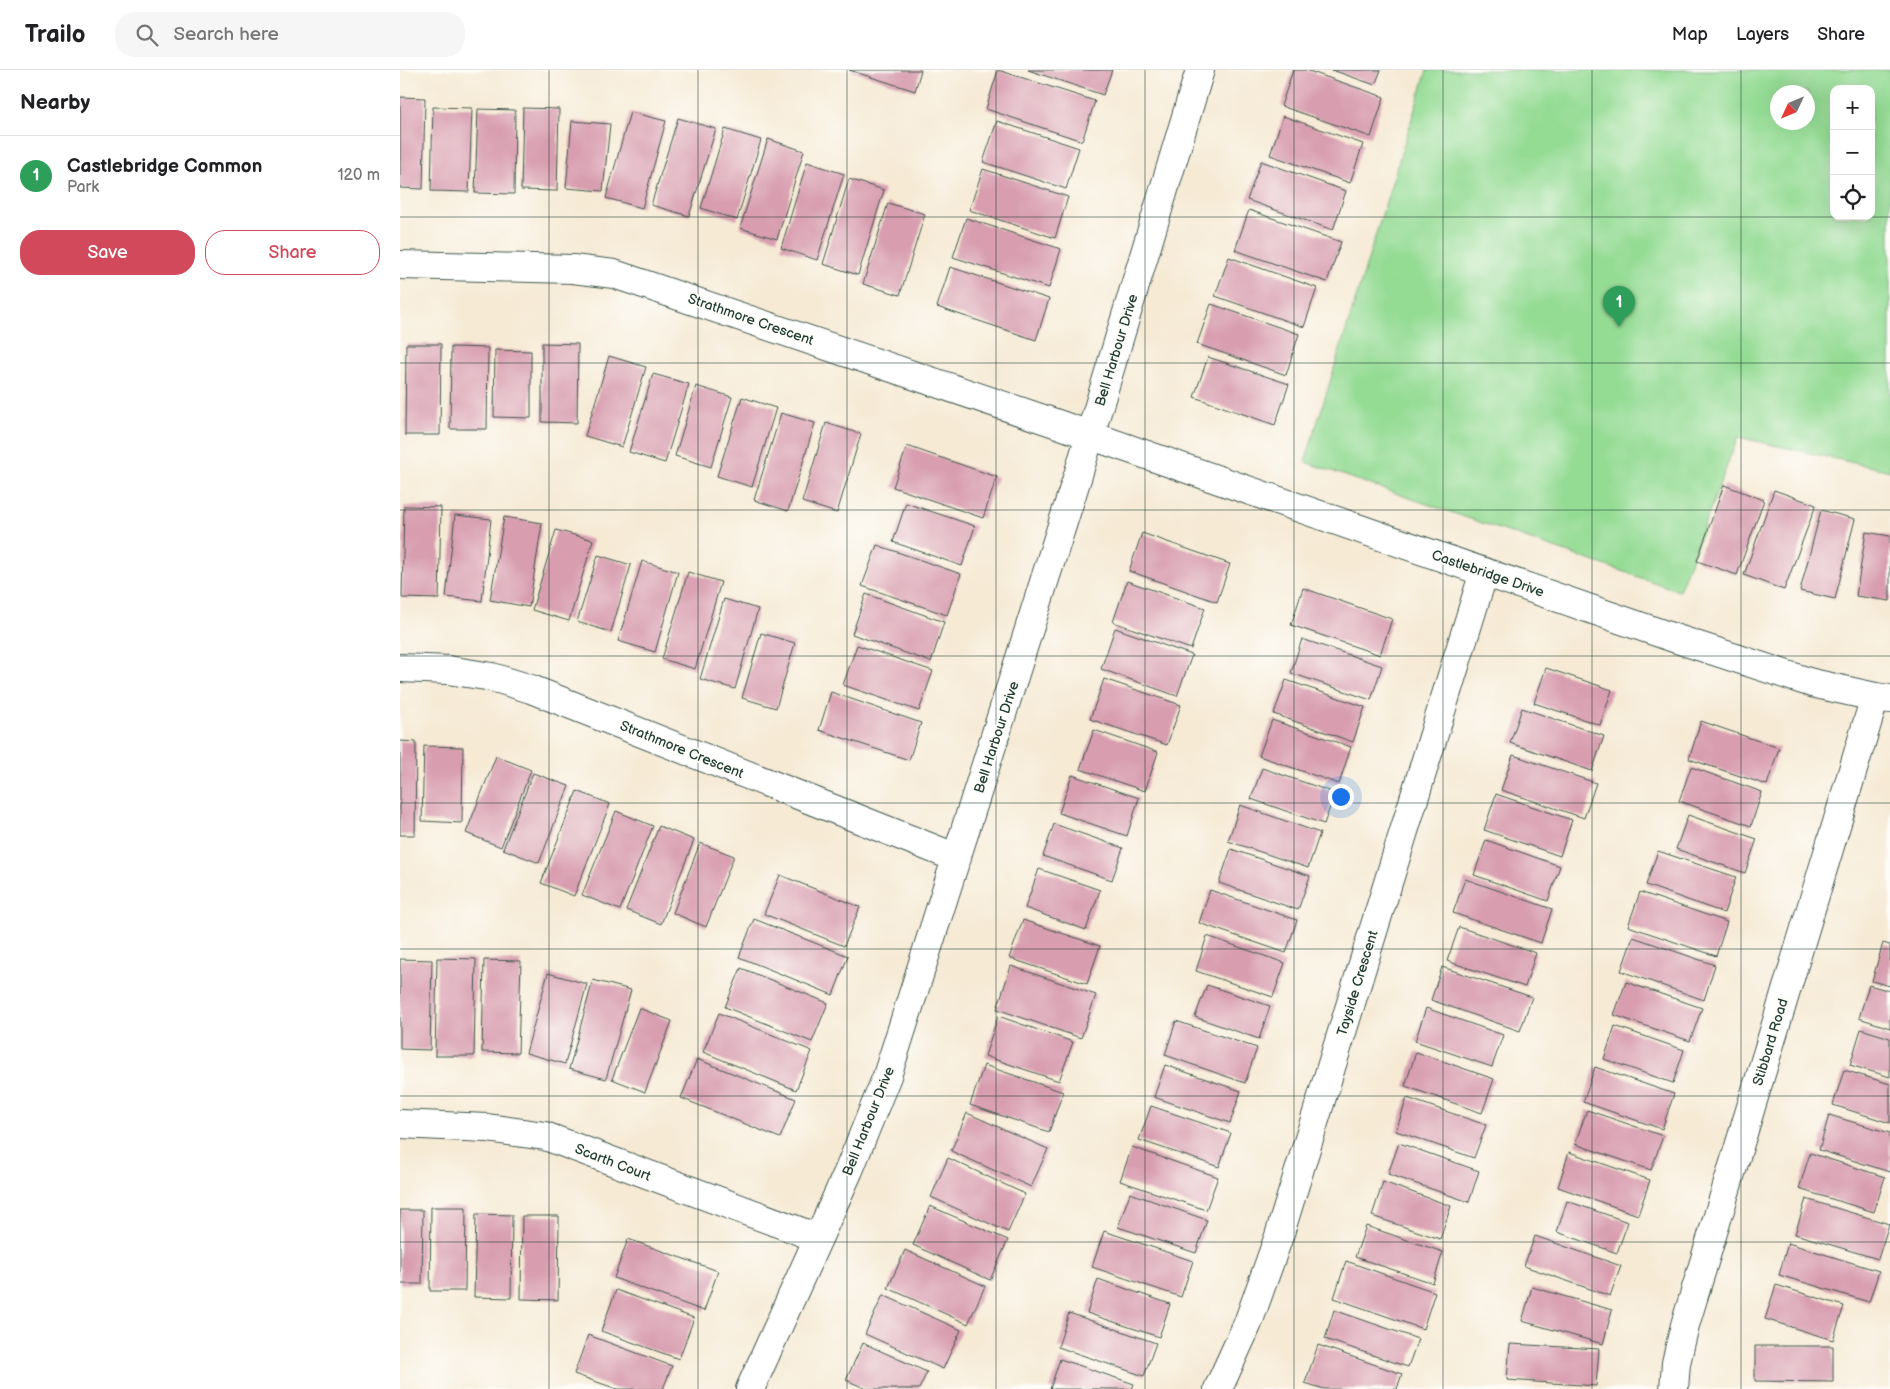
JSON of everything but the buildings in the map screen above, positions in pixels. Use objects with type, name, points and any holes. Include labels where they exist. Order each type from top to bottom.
[{"type":"street","name":"Bell Harbour Drive","points":[[750,1389],[849,1170],[887,1076],[1090,435],[1200,70]]},
{"type":"street","name":"Strathmore Crescent","points":[[400,265],[572,269],[614,274],[1090,435]]},
{"type":"street","name":"Castlebridge Drive","points":[[1090,435],[1674,638],[1812,683],[1882,698]]},
{"type":"street","name":"Tayside Crescent","points":[[1218,1389],[1248,1323],[1278,1236],[1484,572]]},
{"type":"street","name":"Strathmore Crescent","points":[[400,668],[448,670],[492,677],[531,689],[957,858]]},
{"type":"street","name":"Stibbard Road","points":[[1674,1389],[1676,1363],[1685,1325],[1882,698]]},
{"type":"street","name":"Scarth Court","points":[[400,1124],[488,1128],[545,1136],[818,1238]]},
{"type":"green space","points":[[1427,70],[1890,70],[1890,471],[1738,437],[1679,591],[1305,462]]},
{"type":"place","name":"Castlebridge Common","points":[[1619,327]]}]
